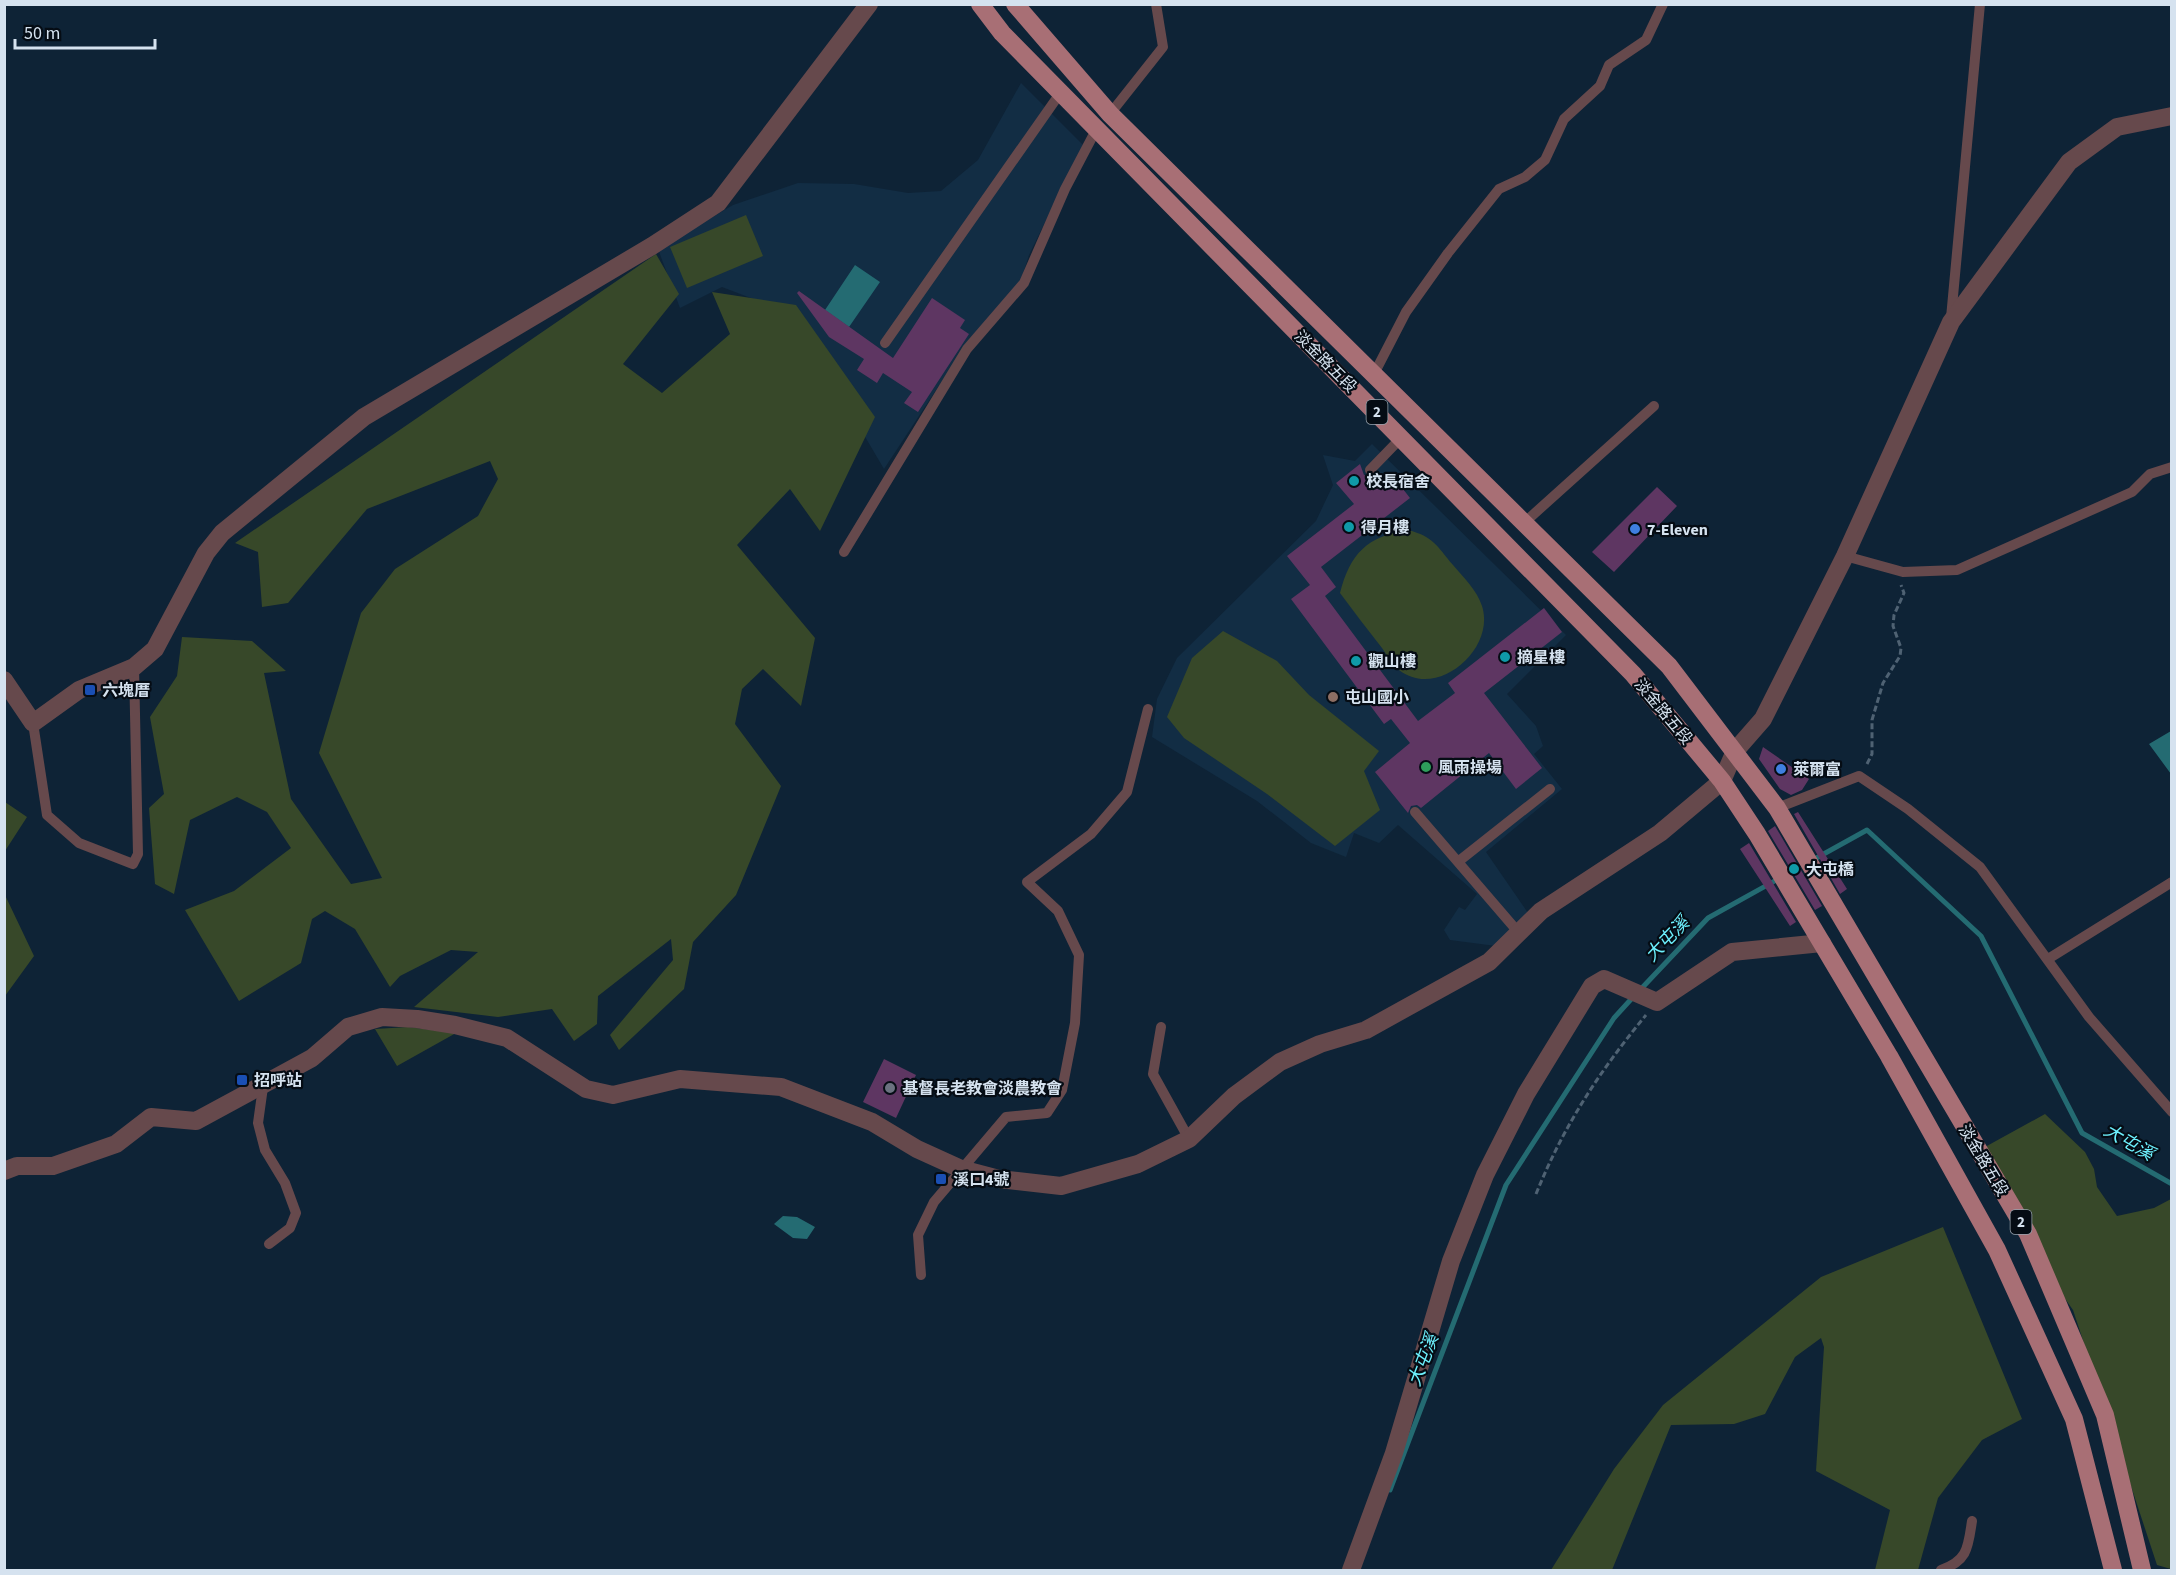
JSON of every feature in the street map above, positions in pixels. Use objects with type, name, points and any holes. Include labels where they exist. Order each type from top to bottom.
[{"type":"main road","name":"淡金路五段","points":[[981,4],[1002,33],[1633,674],[1722,781],[1807,917],[1997,1250],[2073,1419],[2113,1570]]},
{"type":"main road","name":"淡金路五段","points":[[1015,4],[1110,114],[1669,666],[1779,811],[2028,1234],[2105,1415],[2142,1570]]},
{"type":"main road","points":[[1539,576],[1559,556]]},
{"type":"street","points":[[4,680],[33,723],[79,690],[134,667],[156,650],[206,553],[222,533],[364,417],[651,246],[718,203],[868,4]]},
{"type":"street","points":[[4,1171],[17,1166],[53,1166],[116,1144],[152,1117],[196,1121],[263,1087],[312,1058],[348,1028],[382,1017],[417,1019],[455,1025],[507,1038],[586,1089],[613,1095],[680,1079],[781,1087],[872,1122],[916,1149],[961,1169],[999,1179],[1061,1186],[1138,1164],[1189,1139],[1234,1096],[1280,1062],[1320,1044],[1366,1030],[1489,962],[1541,911],[1660,833],[1722,781],[1735,751],[1763,719],[1845,556],[1951,322],[2069,162],[2117,127],[2172,116]]},
{"type":"street","points":[[1351,1570],[1394,1453],[1451,1261],[1485,1175],[1526,1094],[1592,986],[1604,980],[1653,1000],[1732,952],[1822,943]]},
{"type":"lane","points":[[1110,114],[1163,47],[1156,4]]},
{"type":"lane","points":[[1374,374],[1406,312],[1448,253],[1499,189],[1525,177],[1545,160],[1564,120],[1600,86],[1609,65],[1646,40],[1663,4]]},
{"type":"lane","points":[[1951,322],[1980,4]]},
{"type":"lane","points":[[885,343],[1061,92]]},
{"type":"lane","points":[[844,552],[967,350],[1024,284],[1065,189],[1096,128]]},
{"type":"lane","points":[[1525,522],[1654,406]]},
{"type":"lane","points":[[1370,470],[1402,437]]},
{"type":"lane","points":[[1845,556],[1904,572],[1957,570],[2132,492],[2150,474],[2172,467]]},
{"type":"lane","points":[[33,723],[47,815],[79,843],[133,864],[138,854],[134,667]]},
{"type":"lane","points":[[921,1275],[918,1235],[934,1202],[1006,1117],[1047,1113],[1062,1090],[1075,1023],[1079,955],[1058,911],[1027,882],[1091,834],[1127,792],[1148,709]]},
{"type":"lane","points":[[1779,811],[1859,776],[1908,809],[1980,867],[2089,1017],[2172,1112]]},
{"type":"lane","points":[[1459,861],[1550,789]]},
{"type":"lane","points":[[1415,812],[1519,933]]},
{"type":"lane","points":[[2048,959],[2172,882]]},
{"type":"lane","points":[[1161,1027],[1153,1074],[1189,1139]]},
{"type":"lane","points":[[263,1087],[258,1123],[265,1150],[285,1183],[296,1213],[290,1228],[269,1244]]},
{"type":"lane","points":[[1941,1570],[1956,1565],[1967,1550],[1972,1521]]},
{"type":"path","points":[[1859,776],[1872,754],[1872,720],[1883,682],[1900,656],[1901,648],[1893,626],[1894,615],[1904,593],[1900,581],[1904,572]]},
{"type":"path","points":[[1536,1194],[1555,1147],[1606,1064],[1653,1000]]},
{"type":"shaded area","points":[[1021,83],[1083,145],[1029,255],[1021,280],[969,340],[884,469],[793,314],[722,287],[680,308],[658,249],[733,205],[798,183],[854,184],[908,193],[941,191],[978,160]]},
{"type":"shaded area","points":[[746,215],[763,256],[687,288],[670,247]]},
{"type":"shaded area","points":[[656,254],[679,294],[623,364],[662,393],[730,334],[712,292],[796,305],[875,417],[820,531],[790,489],[737,545],[815,638],[801,706],[763,669],[742,689],[735,724],[781,786],[736,895],[693,942],[684,989],[619,1050],[610,1035],[673,960],[671,939],[598,996],[597,1024],[574,1041],[552,1009],[498,1017],[414,1007],[478,952],[451,950],[400,976],[390,987],[355,929],[325,911],[312,919],[301,963],[239,1001],[185,910],[234,891],[291,848],[267,812],[237,797],[190,820],[174,894],[155,884],[149,808],[164,794],[150,717],[177,676],[182,637],[252,641],[286,671],[264,673],[291,799],[351,884],[382,878],[319,753],[361,613],[395,569],[478,516],[498,479],[490,461],[367,509],[288,603],[262,607],[258,552],[235,543]]},
{"type":"shaded area","points":[[855,265],[880,282],[849,327],[825,310]]},
{"type":"shaded area","name":"屯山國小","points":[[1372,444],[1566,635],[1507,694],[1536,726],[1543,746],[1534,754],[1562,789],[1486,852],[1528,913],[1496,946],[1450,940],[1444,930],[1459,907],[1465,910],[1477,894],[1398,825],[1379,843],[1354,833],[1346,857],[1311,843],[1257,801],[1152,737],[1157,699],[1177,658],[1316,521],[1333,485],[1323,455],[1355,461]]},
{"type":"shaded area","points":[[1408,530],[1424,536],[1438,547],[1473,589],[1482,606],[1484,622],[1480,638],[1472,653],[1446,674],[1430,679],[1414,678],[1396,668],[1340,593],[1349,568],[1362,549],[1381,537]]},
{"type":"shaded area","points":[[1223,631],[1277,661],[1309,695],[1379,751],[1364,771],[1380,810],[1335,846],[1267,794],[1184,738],[1167,717],[1192,658]]},
{"type":"shaded area","points":[[2171,731],[2171,774],[2149,744]]},
{"type":"shaded area","points":[[5,802],[27,817],[5,851]]},
{"type":"shaded area","points":[[4,893],[34,956],[5,996],[4,996]]},
{"type":"shaded area","points":[[408,1027],[456,1033],[397,1066],[375,1029]]},
{"type":"shaded area","points":[[2045,1114],[2085,1152],[2094,1169],[2097,1187],[2117,1216],[2154,1208],[2171,1199],[2171,1569],[2157,1565],[2073,1310],[2061,1293],[1985,1147]]},
{"type":"shaded area","points":[[783,1216],[797,1217],[815,1227],[807,1239],[793,1238],[774,1224]]},
{"type":"shaded area","points":[[1943,1227],[2022,1419],[1982,1440],[1938,1498],[1918,1570],[1875,1570],[1890,1510],[1816,1471],[1824,1347],[1821,1338],[1795,1357],[1765,1414],[1734,1424],[1671,1425],[1612,1570],[1551,1570],[1614,1469],[1663,1405],[1821,1277]]},
{"type":"building","points":[[799,291],[893,358],[932,298],[965,320],[960,328],[969,334],[918,412],[904,403],[912,392],[883,373],[877,383],[857,370],[864,359],[829,337],[797,293]]},
{"type":"building","points":[[1360,464],[1364,475],[1371,477],[1378,486],[1392,475],[1410,498],[1321,567],[1336,587],[1325,596],[1418,721],[1455,693],[1448,683],[1544,608],[1562,632],[1484,693],[1542,768],[1516,789],[1489,753],[1421,808],[1417,805],[1411,806],[1408,813],[1375,772],[1410,743],[1391,719],[1384,724],[1291,599],[1310,585],[1287,556],[1354,504],[1336,483]]},
{"type":"building","name":"7-Eleven","points":[[1657,487],[1677,506],[1614,572],[1592,552]]},
{"type":"building","name":"萊爾富","points":[[1763,747],[1809,779],[1802,790],[1791,795],[1780,789],[1759,759]]},
{"type":"building","points":[[1798,812],[1847,889],[1840,894],[1794,814]]},
{"type":"building","points":[[1775,826],[1822,906],[1815,910],[1768,831]]},
{"type":"building","points":[[1749,843],[1796,922],[1790,926],[1740,849]]},
{"type":"building","name":"基督長老教會淡農教會","points":[[884,1059],[916,1075],[896,1118],[863,1102]]},
{"type":"waterway","name":"大屯溪","points":[[1811,861],[1867,830],[1981,936],[2082,1133],[2172,1184]]},
{"type":"waterway","name":"大屯溪","points":[[1640,990],[1708,918],[1798,868]]},
{"type":"waterway","name":"大屯溪","points":[[1390,1490],[1506,1185],[1614,1018],[1634,996]]},
{"type":"place","name":"校長宿舍","points":[[1354,481]]},
{"type":"place","name":"得月樓","points":[[1349,527]]},
{"type":"place","name":"7-Eleven","points":[[1635,529]]},
{"type":"place","name":"摘星樓","points":[[1505,657]]},
{"type":"place","name":"觀山樓","points":[[1356,661]]},
{"type":"place","name":"六塊厝","points":[[90,690]]},
{"type":"place","name":"屯山國小","points":[[1333,697]]},
{"type":"place","name":"風雨操場","points":[[1426,767]]},
{"type":"place","name":"萊爾富","points":[[1781,769]]},
{"type":"place","name":"大屯橋","points":[[1794,869]]},
{"type":"place","name":"招呼站","points":[[242,1080]]},
{"type":"place","name":"基督長老教會淡農教會","points":[[890,1088]]},
{"type":"place","name":"溪口4號","points":[[941,1179]]}]
